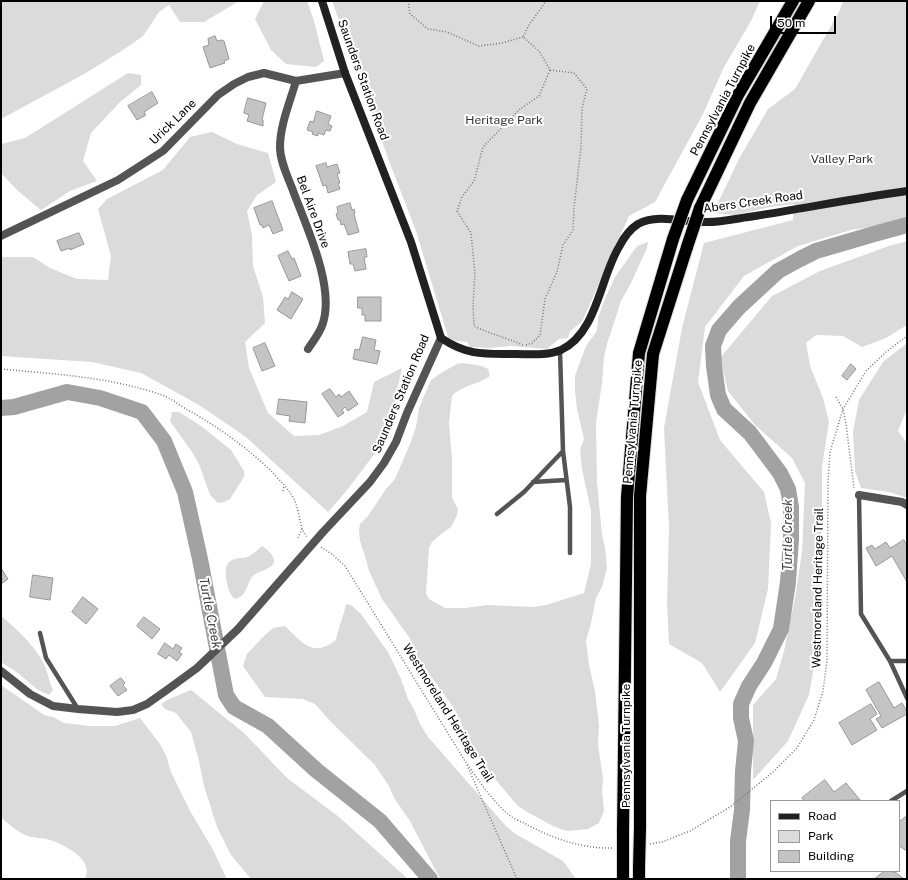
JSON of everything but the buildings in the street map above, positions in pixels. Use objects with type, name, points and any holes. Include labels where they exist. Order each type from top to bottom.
[{"type":"highway","name":"Pennsylvania Turnpike","points":[[623,879],[627,497],[639,353],[673,239],[687,200],[738,95],[793,1]]},
{"type":"highway","name":"Pennsylvania Turnpike","points":[[639,874],[640,496],[653,354],[700,208],[750,103],[809,1]]},
{"type":"street","name":"Saunders Station Road","points":[[1,671],[30,694],[53,706],[117,712],[133,710],[147,704],[197,668],[238,629],[370,482],[384,463],[396,442],[407,413],[441,338],[411,242],[345,73],[322,1]]},
{"type":"street","name":"Urick Lane","points":[[1,236],[118,180],[163,151],[218,95],[234,84],[248,77],[264,73],[296,81],[345,73]]},
{"type":"street","name":"Bel Aire Drive","points":[[296,81],[282,129],[280,147],[284,167],[323,278],[326,306],[324,322],[319,335],[308,349]]},
{"type":"street","name":"Abers Creek Road","points":[[441,338],[454,347],[475,354],[542,354],[560,351],[573,342],[588,322],[614,255],[624,238],[638,225],[653,219],[707,222],[789,211],[858,198],[907,191]]},
{"type":"street","points":[[859,495],[902,502],[907,505]]},
{"type":"lane","points":[[560,351],[563,451],[570,507],[570,553]]},
{"type":"lane","points":[[497,514],[524,492],[563,451]]},
{"type":"lane","points":[[534,482],[566,480]]},
{"type":"lane","points":[[859,495],[861,614],[890,661],[907,698]]},
{"type":"lane","points":[[40,633],[46,658],[78,709]]},
{"type":"lane","points":[[890,661],[907,661]]},
{"type":"lane","points":[[893,800],[907,791]]},
{"type":"path","points":[[408,1],[410,14],[428,29],[447,32],[479,46],[502,43],[523,37],[529,25],[546,1]]},
{"type":"path","points":[[523,37],[539,51],[550,70]]},
{"type":"path","points":[[525,346],[474,326],[473,305],[475,274],[471,233],[457,211],[462,197],[474,181],[483,147],[520,109],[539,96],[550,70]]},
{"type":"path","points":[[507,354],[532,343],[540,334],[544,299],[557,272],[564,245],[573,230],[581,147],[582,108],[587,89],[574,73],[550,70]]},
{"type":"path","name":"Westmoreland Heritage Trail","points":[[648,845],[690,831],[730,807],[748,794],[797,748],[814,720],[823,691],[827,660],[828,482],[830,452],[843,409],[866,371],[886,352],[907,336]]},
{"type":"path","name":"Westmoreland Heritage Trail","points":[[1,369],[92,378],[128,385],[164,396],[199,416],[235,440],[267,467],[288,490],[296,503],[304,534],[314,543],[333,555],[345,566],[465,761],[486,791],[508,815],[539,831],[571,843],[602,848],[615,848]]},
{"type":"path","points":[[836,397],[843,409],[855,493],[859,495]]},
{"type":"path","points":[[284,486],[284,492],[288,490]]},
{"type":"path","points":[[298,538],[302,529]]},
{"type":"path","points":[[465,761],[517,879]]},
{"type":"green space","points":[[1,1],[239,1],[204,22],[180,22],[169,5],[159,12],[143,36],[123,50],[84,74],[1,119]]},
{"type":"green space","points":[[264,1],[307,1],[314,21],[324,61],[316,67],[286,64],[271,50],[255,19]]},
{"type":"green space","name":"Heritage Park","points":[[332,1],[760,1],[751,21],[724,67],[703,114],[655,202],[629,216],[582,322],[570,331],[568,338],[559,339],[547,349],[511,346],[490,348],[470,347],[467,342],[449,340],[416,231],[389,161]]},
{"type":"green space","name":"Valley Park","points":[[843,1],[907,1],[907,221],[851,230],[798,246],[744,276],[705,327],[698,382],[720,440],[764,492],[771,523],[768,589],[755,643],[720,692],[702,663],[669,644],[667,603],[669,528],[664,428],[682,328],[704,243],[793,220],[794,204],[770,207],[735,215],[713,213],[740,157],[768,109],[795,89],[839,12]]},
{"type":"green space","points":[[128,73],[141,75],[141,85],[119,103],[91,133],[83,161],[97,181],[70,191],[41,210],[18,191],[1,173],[1,144],[25,138]]},
{"type":"green space","points":[[212,132],[237,144],[268,153],[276,182],[257,195],[247,211],[252,235],[253,266],[263,297],[265,323],[245,342],[249,368],[268,413],[294,436],[319,435],[343,426],[367,412],[374,382],[402,368],[387,437],[348,489],[328,512],[246,437],[199,405],[141,373],[92,362],[1,356],[1,257],[33,257],[50,268],[77,279],[108,280],[111,256],[98,209],[107,199],[163,170],[190,137]]},
{"type":"green space","points":[[907,241],[907,325],[886,338],[862,347],[843,336],[816,335],[806,343],[810,366],[823,398],[829,422],[822,467],[822,524],[818,643],[809,695],[788,741],[753,780],[753,705],[776,679],[784,651],[795,598],[802,552],[805,483],[792,458],[755,425],[728,391],[720,358],[772,296],[820,271]]},
{"type":"green space","points":[[648,242],[647,248],[631,283],[621,301],[607,344],[596,423],[597,482],[607,568],[602,587],[596,598],[586,641],[589,665],[595,691],[599,725],[598,745],[603,778],[602,791],[604,811],[599,823],[588,829],[569,831],[551,825],[518,806],[484,766],[472,749],[457,714],[451,704],[418,658],[411,640],[382,599],[369,571],[360,541],[359,530],[360,524],[368,516],[386,489],[395,479],[410,444],[416,427],[419,408],[431,380],[457,364],[463,363],[482,366],[488,369],[490,376],[465,387],[452,396],[449,422],[452,459],[452,498],[458,509],[457,515],[451,527],[432,542],[429,548],[426,593],[429,599],[445,608],[465,608],[487,605],[533,607],[546,605],[584,593],[591,564],[591,511],[582,469],[580,450],[584,439],[577,409],[575,376],[586,346],[597,331],[598,318],[615,277],[637,246]]},
{"type":"green space","points":[[907,343],[907,409],[898,431],[907,443],[907,498],[889,492],[861,488],[855,471],[853,432],[859,400],[883,362]]},
{"type":"green space","points":[[172,412],[179,412],[201,426],[231,450],[244,471],[244,477],[230,499],[218,503],[210,495],[199,464],[170,421]]},
{"type":"green space","points":[[262,546],[269,551],[274,563],[269,568],[254,575],[242,596],[235,599],[228,587],[226,575],[227,565],[236,558],[246,558]]},
{"type":"green space","points":[[346,604],[351,605],[361,614],[388,652],[401,679],[408,699],[428,737],[505,825],[514,833],[563,861],[576,879],[440,879],[410,821],[394,798],[389,786],[375,765],[331,722],[315,704],[303,699],[265,697],[243,666],[247,654],[273,628],[285,626],[308,646],[321,648],[328,645],[336,640]]},
{"type":"green space","points":[[1,616],[26,639],[37,652],[45,666],[53,690],[49,695],[38,690],[18,673],[1,662]]},
{"type":"green space","points":[[1,685],[44,715],[53,717],[64,723],[89,726],[115,726],[140,718],[160,744],[166,755],[171,772],[190,811],[212,848],[227,879],[85,879],[87,872],[86,866],[78,855],[50,840],[23,834],[6,822],[1,817]]},
{"type":"green space","points":[[191,690],[244,733],[287,778],[339,817],[408,879],[251,879],[231,855],[217,827],[204,786],[191,732],[176,713],[165,709],[161,704]]},
{"type":"waterway","name":"Turtle Creek","points":[[738,879],[738,841],[742,810],[743,771],[746,741],[741,718],[741,704],[749,686],[764,663],[781,629],[788,582],[791,539],[791,507],[788,489],[780,473],[750,433],[724,409],[718,395],[713,346],[719,330],[739,307],[778,271],[816,251],[907,225]]},
{"type":"waterway","name":"Turtle Creek","points":[[1,408],[14,407],[67,392],[100,398],[142,412],[164,441],[185,492],[200,559],[226,695],[234,707],[268,726],[316,770],[380,821],[430,879]]}]
